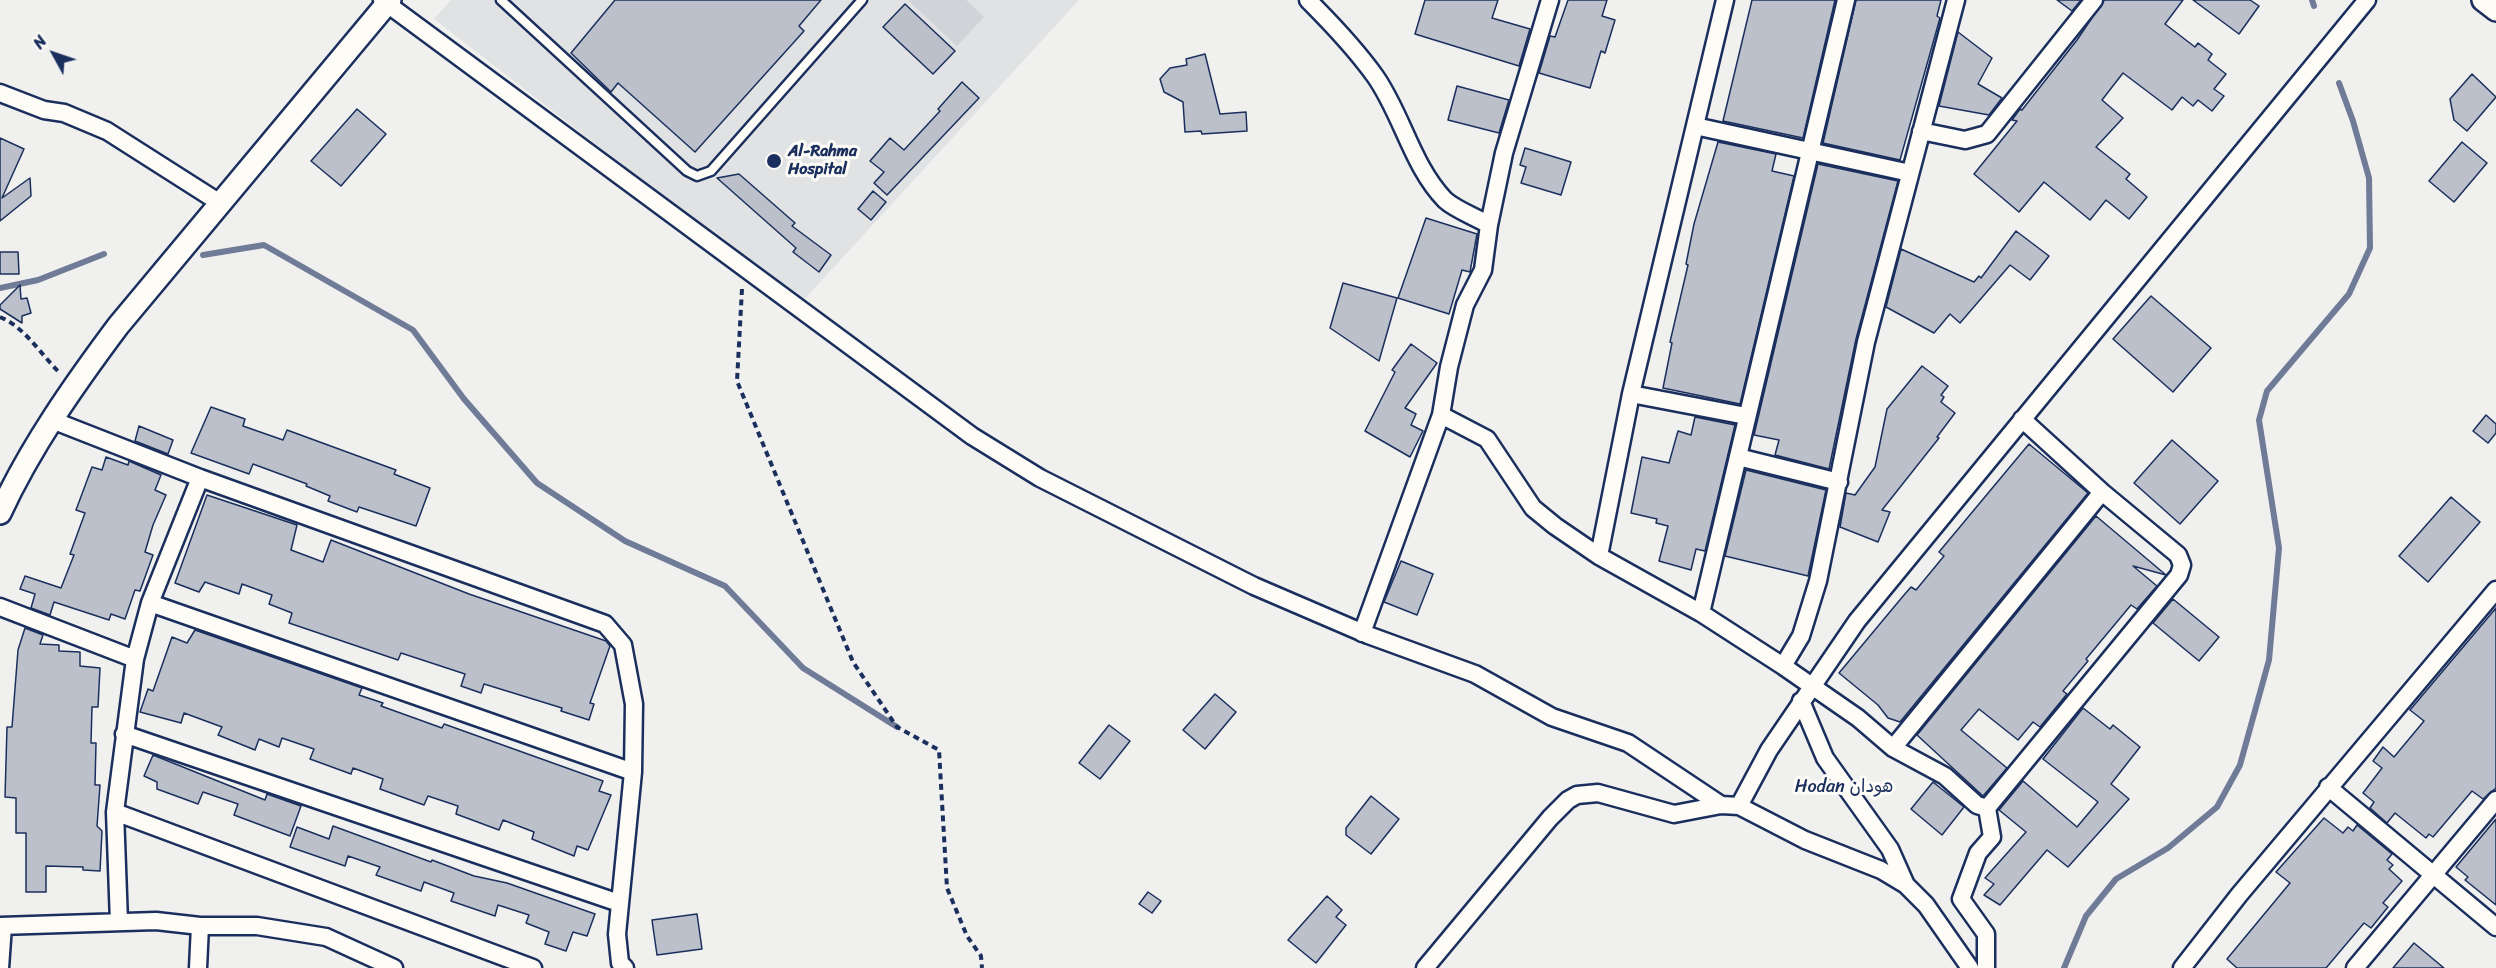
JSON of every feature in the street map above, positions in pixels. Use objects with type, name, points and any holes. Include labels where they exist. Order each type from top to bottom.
[{"type":"street","points":[[1308,0],[1341,34],[1375,76],[1402,122],[1418,161],[1446,200],[1489,225]]},
{"type":"street","points":[[1362,633],[1441,415],[1449,368],[1465,305],[1483,270],[1503,153],[1550,0]]},
{"type":"street","points":[[1599,556],[1631,394],[1725,0]]},
{"type":"street","points":[[1701,613],[1846,0]]},
{"type":"street","points":[[1783,666],[1801,636],[1818,580],[1866,342],[1956,0]]},
{"type":"street","points":[[1921,131],[1965,140],[1987,134],[2094,0]]},
{"type":"street","points":[[1739,806],[1769,750],[1811,685],[1914,548],[2367,0]]},
{"type":"street","points":[[2483,0],[2496,10]]},
{"type":"street","points":[[0,513],[5,489],[118,326],[387,1],[972,436],[1040,478],[1254,586],[1362,633],[1475,674],[1552,717],[1628,743],[1721,805]]},
{"type":"street","points":[[0,93],[44,110],[64,113],[107,131],[220,203]]},
{"type":"street","points":[[1695,126],[1910,173]]},
{"type":"street","points":[[1631,394],[1746,416]]},
{"type":"street","points":[[1441,415],[1487,439],[1533,508],[1599,556],[1701,613],[1783,666],[1893,748],[1945,776],[1977,805],[1987,808]]},
{"type":"street","points":[[52,420],[200,478],[605,624],[623,645],[632,694],[633,772],[619,903],[617,934],[620,966]]},
{"type":"street","points":[[1986,968],[1986,934],[1961,899],[1978,853],[1992,837],[1987,808],[2180,575],[2182,565],[2178,555],[2102,492],[2022,420]]},
{"type":"street","points":[[1738,456],[1839,482]]},
{"type":"street","points":[[119,922],[115,812],[123,734],[135,659],[150,603],[200,478]]},
{"type":"street","points":[[1893,748],[2102,492]]},
{"type":"street","points":[[2182,968],[2328,787],[2496,590]]},
{"type":"street","points":[[150,603],[633,772]]},
{"type":"street","points":[[0,607],[135,659]]},
{"type":"street","points":[[1801,701],[1825,758],[1890,849],[1906,885]]},
{"type":"street","points":[[123,734],[619,903]]},
{"type":"street","points":[[2328,787],[2496,927]]},
{"type":"street","points":[[1425,968],[1568,800],[1578,795],[1598,794],[1674,814],[1721,805],[1739,806],[1805,840],[1881,870],[1906,885],[1926,905],[1970,968]]},
{"type":"street","points":[[2355,968],[2496,800]]},
{"type":"street","points":[[115,812],[533,968]]},
{"type":"street","points":[[0,968],[1,926],[156,921],[200,926],[257,926],[326,936],[394,968]]},
{"type":"street","points":[[198,968],[200,926]]},
{"type":"lane","points":[[501,0],[687,171],[697,176],[711,171],[862,0]]},
{"type":"path","points":[[743,266],[737,381],[853,662],[897,727],[939,750],[947,888],[967,936],[981,956],[982,968]]},
{"type":"path","points":[[0,317],[9,320],[28,337],[41,355],[74,387]]},
{"type":"shaded area","name":"Al-Rahma Hospital","points":[[451,0],[1079,0],[801,303],[434,19]]},
{"type":"shaded area","points":[[908,0],[966,0],[984,17],[957,46]]},
{"type":"building","points":[[615,0],[821,0],[799,26],[804,31],[695,152],[618,83],[611,92],[571,53]]},
{"type":"building","points":[[1425,0],[1498,0],[1492,18],[1530,29],[1519,66],[1415,34]]},
{"type":"building","points":[[1568,0],[1607,0],[1602,16],[1615,20],[1605,53],[1601,51],[1590,88],[1539,73],[1550,36],[1555,37]]},
{"type":"building","points":[[1752,0],[1835,0],[1803,138],[1723,121]]},
{"type":"building","points":[[1856,0],[1941,0],[1937,16],[1940,18],[1900,160],[1823,143]]},
{"type":"building","points":[[2057,0],[2081,0],[2072,11]]},
{"type":"building","points":[[2104,0],[2183,0],[2165,24],[2195,47],[2198,43],[2212,54],[2208,60],[2226,74],[2214,89],[2224,96],[2212,111],[2198,100],[2193,106],[2182,97],[2172,110],[2123,73],[2102,100],[2123,118],[2096,147],[2130,174],[2126,179],[2147,197],[2129,219],[2106,200],[2090,220],[2044,182],[2019,212],[1974,174],[2017,121],[2012,120],[2077,40]]},
{"type":"building","points":[[2193,0],[2250,0],[2259,6],[2239,34]]},
{"type":"building","points":[[905,4],[955,51],[933,74],[883,27]]},
{"type":"building","points":[[1958,32],[1992,58],[1978,84],[2002,98],[1989,115],[1939,106]]},
{"type":"building","points":[[1205,54],[1220,114],[1246,112],[1247,131],[1202,134],[1201,131],[1185,132],[1183,102],[1164,92],[1160,79],[1170,68],[1187,65],[1186,59]]},
{"type":"building","points":[[2472,74],[2496,97],[2467,131],[2454,120],[2450,99]]},
{"type":"building","points":[[962,82],[979,98],[887,195],[874,183],[884,172],[870,161],[890,138],[904,150],[940,111],[938,109]]},
{"type":"building","points":[[1457,86],[1509,100],[1499,133],[1448,120]]},
{"type":"building","points":[[357,109],[386,134],[341,186],[311,161]]},
{"type":"building","points":[[0,138],[24,149],[2,198],[30,178],[31,196],[0,221]]},
{"type":"building","points":[[1718,142],[1776,154],[1772,171],[1794,176],[1740,404],[1663,388],[1694,224]]},
{"type":"building","points":[[2462,142],[2487,163],[2454,202],[2429,181]]},
{"type":"building","points":[[1525,148],[1571,162],[1561,195],[1521,183],[1526,167],[1520,165]]},
{"type":"building","points":[[1818,164],[1898,181],[1856,339],[1829,469],[1775,455],[1779,440],[1754,435]]},
{"type":"building","points":[[739,174],[795,223],[792,226],[831,255],[819,272],[793,252],[796,248],[717,178]]},
{"type":"building","points":[[873,191],[886,202],[871,220],[858,209]]},
{"type":"building","points":[[1426,218],[1477,234],[1470,272],[1462,270],[1449,314],[1398,298]]},
{"type":"building","points":[[2016,231],[2049,256],[2030,280],[2010,265],[1960,323],[1950,314],[1934,333],[1886,307],[1901,249],[1974,282],[1979,276],[1981,278]]},
{"type":"building","points":[[0,252],[18,252],[19,274],[0,274]]},
{"type":"building","points":[[1343,283],[1397,298],[1379,361],[1330,328]]},
{"type":"building","points":[[20,285],[21,299],[27,298],[31,313],[22,316],[22,323],[0,309],[0,305]]},
{"type":"building","points":[[2151,296],[2211,348],[2173,392],[2113,339]]},
{"type":"building","points":[[1411,344],[1437,363],[1405,408],[1416,414],[1411,425],[1423,431],[1410,457],[1365,431],[1395,372],[1392,370]]},
{"type":"building","points":[[1922,366],[1948,386],[1941,395],[1944,397],[1941,402],[1955,413],[1937,437],[1939,438],[1882,510],[1890,512],[1878,542],[1840,527],[1846,493],[1855,495],[1875,467],[1887,409]]},
{"type":"building","points":[[211,407],[245,419],[243,426],[283,440],[287,430],[396,470],[394,474],[430,488],[416,526],[359,507],[357,512],[328,501],[330,496],[306,486],[307,484],[253,464],[249,474],[191,453]]},
{"type":"building","points":[[2486,415],[2496,424],[2496,433],[2488,443],[2473,431]]},
{"type":"building","points":[[1695,417],[1735,425],[1705,551],[1696,549],[1691,570],[1659,561],[1668,526],[1656,523],[1657,519],[1631,513],[1642,457],[1669,463],[1678,431],[1691,435]]},
{"type":"building","points":[[139,426],[173,440],[168,454],[135,441]]},
{"type":"building","points":[[2172,440],[2218,481],[2180,524],[2134,483]]},
{"type":"building","points":[[2029,444],[2088,493],[1900,722],[1888,718],[1878,705],[1839,673],[1911,587],[1916,590],[1944,556],[1939,552]]},
{"type":"building","points":[[106,457],[128,465],[129,461],[161,475],[155,490],[166,495],[153,525],[145,552],[153,555],[140,591],[135,590],[125,619],[111,614],[109,620],[54,602],[50,615],[31,608],[35,594],[20,589],[25,576],[61,588],[74,555],[70,554],[85,513],[76,510],[92,467],[102,470]]},
{"type":"building","points":[[1746,470],[1826,490],[1808,576],[1725,556]]},
{"type":"building","points":[[207,495],[297,525],[291,550],[323,562],[331,540],[469,594],[606,641],[610,646],[590,703],[594,704],[589,720],[561,711],[562,708],[484,684],[481,693],[461,686],[465,674],[401,653],[398,660],[289,623],[292,613],[269,604],[272,595],[242,584],[239,594],[205,582],[199,592],[175,583]]},
{"type":"building","points":[[2451,497],[2480,522],[2428,582],[2399,556]]},
{"type":"building","points":[[2096,516],[2166,575],[2133,566],[2157,586],[2137,609],[2131,605],[2086,659],[2088,661],[2063,691],[2067,694],[2040,727],[2033,722],[2018,740],[1979,709],[1961,730],[2007,768],[1983,796],[1917,735]]},
{"type":"building","points":[[1401,561],[1433,574],[1417,615],[1384,602]]},
{"type":"building","points":[[2173,599],[2219,637],[2199,661],[2153,623]]},
{"type":"building","points":[[2496,608],[2496,788],[2483,799],[2472,791],[2433,837],[2429,834],[2426,838],[2395,813],[2387,823],[2370,808],[2374,802],[2363,793],[2382,768],[2373,761],[2383,747],[2394,757],[2424,721],[2410,710]]},
{"type":"building","points":[[25,628],[43,635],[40,644],[59,645],[59,651],[80,652],[80,666],[100,668],[98,707],[92,707],[91,743],[96,743],[95,785],[100,785],[97,826],[102,831],[100,871],[83,870],[83,867],[46,866],[46,892],[26,892],[26,833],[16,833],[16,798],[5,797],[7,727],[12,727],[18,650]]},
{"type":"building","points":[[195,630],[362,688],[359,695],[383,703],[381,706],[442,728],[444,724],[603,781],[599,791],[611,795],[588,850],[577,846],[574,856],[532,839],[534,832],[503,820],[499,830],[456,814],[458,806],[428,796],[424,805],[380,789],[383,779],[353,768],[351,774],[310,759],[314,749],[282,738],[279,747],[259,739],[255,750],[218,735],[222,727],[184,713],[181,723],[140,712],[148,689],[153,691],[172,637],[187,643]]},
{"type":"building","points":[[1215,694],[1236,712],[1205,749],[1183,730]]},
{"type":"building","points":[[2083,708],[2110,729],[2113,725],[2140,747],[2111,784],[2129,799],[2068,867],[2047,850],[2000,905],[1984,895],[1994,884],[1985,878],[2026,832],[1999,810],[2023,781],[2077,827],[2098,802],[2043,759]]},
{"type":"building","points":[[1109,725],[1130,741],[1100,779],[1079,763]]},
{"type":"building","points":[[153,755],[265,800],[267,794],[301,806],[290,836],[234,815],[238,804],[203,792],[198,804],[157,789],[157,782],[144,776]]},
{"type":"building","points":[[1933,782],[1964,807],[1942,835],[1911,809]]},
{"type":"building","points":[[1371,796],[1399,819],[1371,854],[1346,835],[1346,828]]},
{"type":"building","points":[[2324,818],[2343,833],[2348,827],[2353,831],[2357,825],[2392,854],[2387,860],[2393,865],[2389,869],[2402,881],[2383,903],[2388,907],[2371,928],[2364,923],[2326,968],[2237,968],[2227,959],[2290,883],[2276,872]]},
{"type":"building","points":[[2496,819],[2496,905],[2465,880],[2468,877],[2456,867]]},
{"type":"building","points":[[333,826],[431,862],[432,860],[474,876],[507,883],[595,914],[587,936],[573,932],[566,951],[545,944],[549,932],[526,923],[529,915],[498,905],[495,916],[451,901],[454,893],[424,882],[421,891],[376,875],[380,867],[348,856],[345,866],[290,847],[297,827],[329,839]]},
{"type":"building","points":[[1148,892],[1161,901],[1152,913],[1139,904]]},
{"type":"building","points":[[1327,896],[1342,910],[1336,917],[1346,925],[1316,963],[1288,940]]},
{"type":"building","points":[[697,914],[702,949],[657,955],[652,920]]},
{"type":"building","points":[[2414,943],[2444,968],[2393,968]]},
{"type":"waterway","points":[[2312,0],[2314,6]]},
{"type":"waterway","points":[[2064,968],[2086,916],[2116,879],[2168,848],[2217,807],[2240,765],[2269,660],[2279,548],[2259,420],[2267,391],[2349,294],[2370,248],[2369,178],[2353,121],[2339,83]]},
{"type":"waterway","points":[[203,255],[264,245],[413,330],[464,399],[537,483],[625,541],[725,586],[803,668],[897,727]]},
{"type":"waterway","points":[[0,288],[38,280],[104,254]]},
{"type":"place","name":"Al-Rahma Hospital","points":[[774,161]]},
{"type":"district","name":"Hodan هودان","points":[[1844,787]]}]
